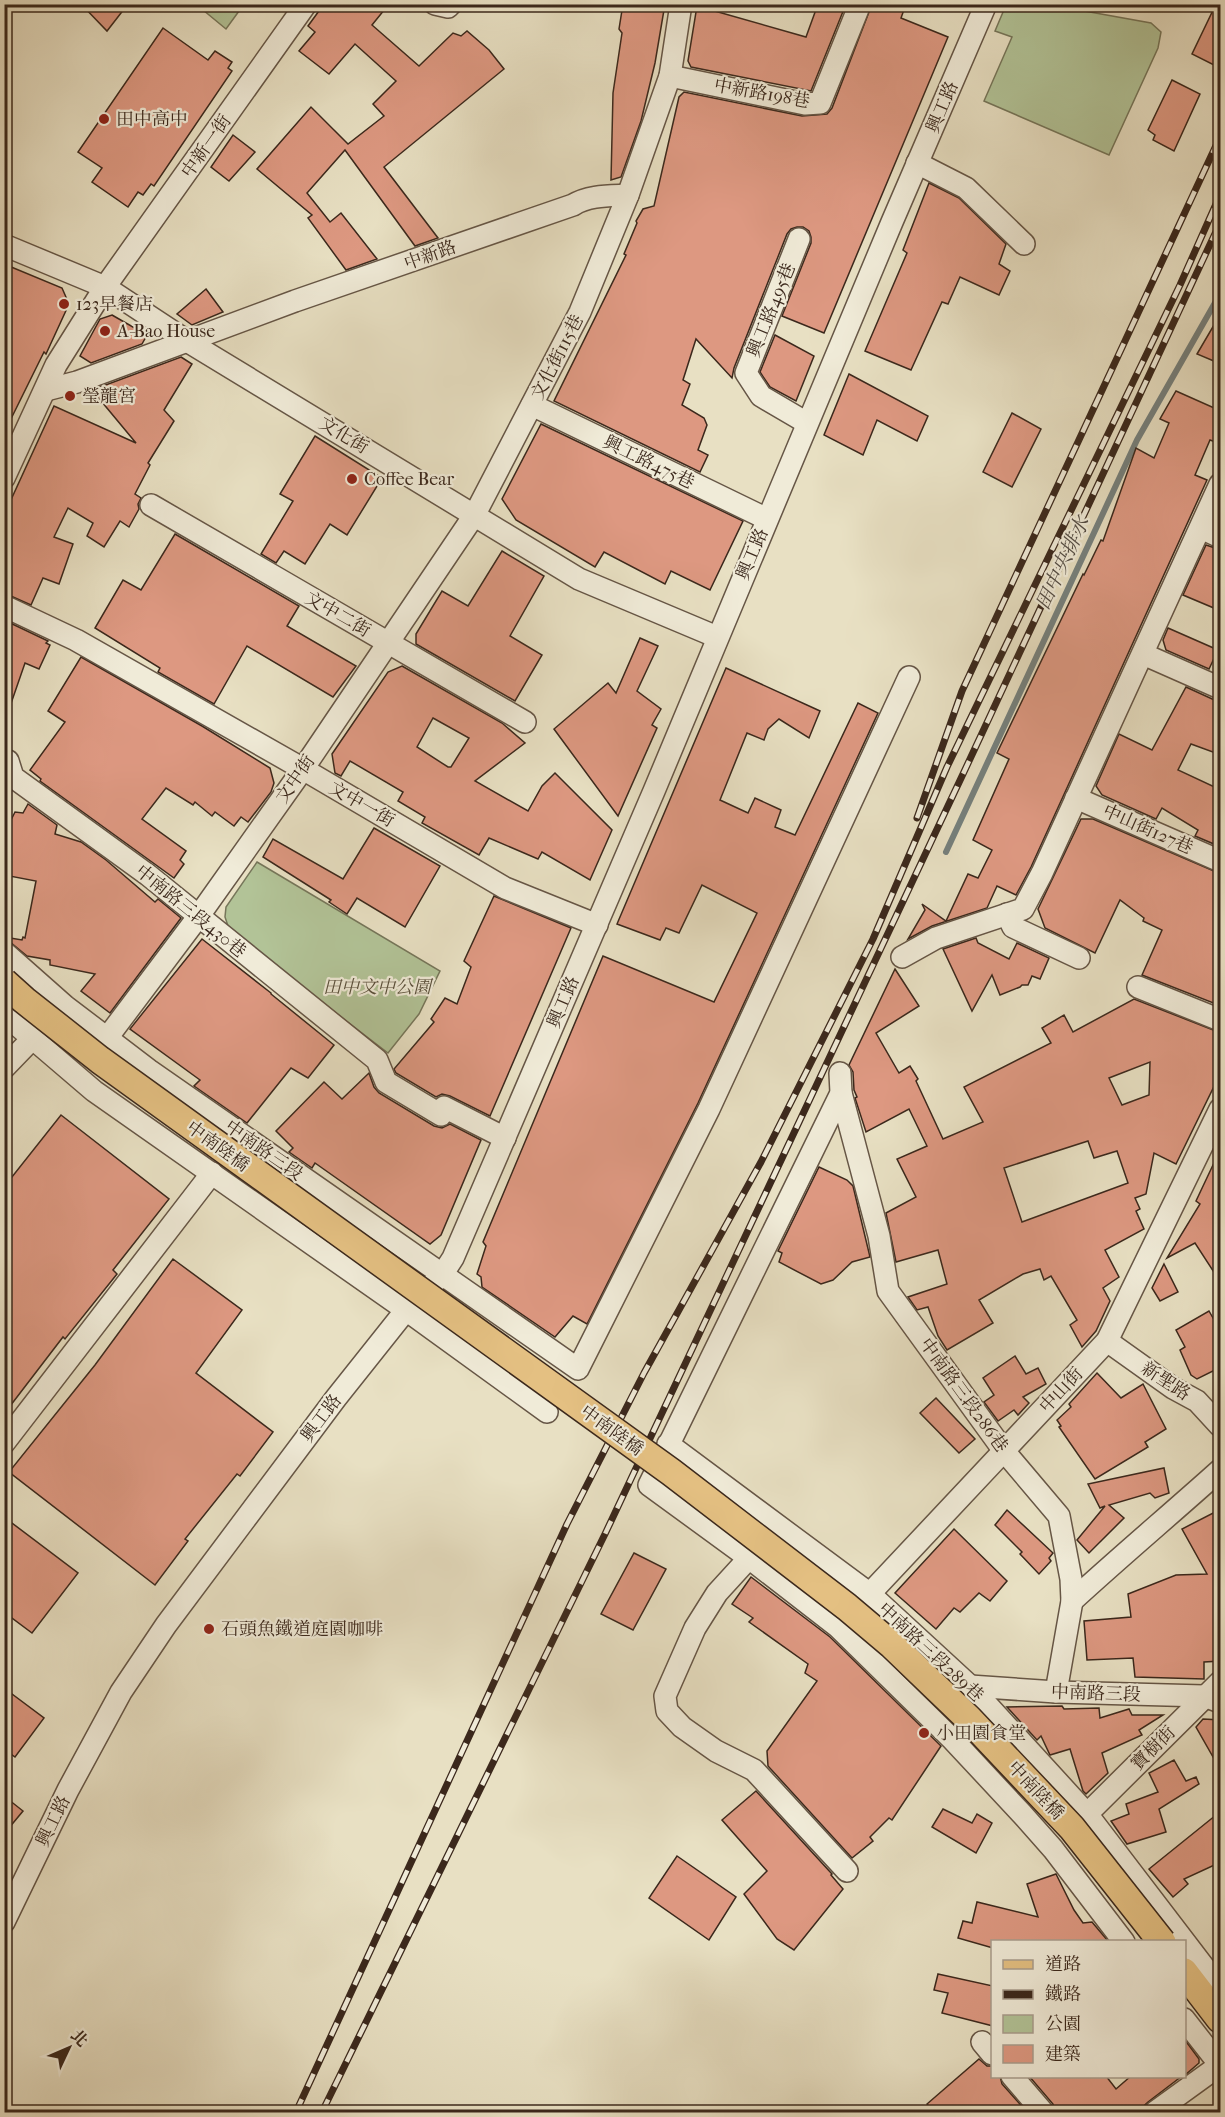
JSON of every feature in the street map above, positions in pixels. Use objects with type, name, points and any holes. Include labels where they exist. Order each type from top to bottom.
[{"type":"main road","name":"中南陸橋","points":[[4,982],[100,1060],[670,1472],[847,1607],[892,1645],[969,1719],[1040,1794],[1086,1844],[1161,1940]]},
{"type":"main road","points":[[1186,1972],[1221,2019]]},
{"type":"street","name":"中新一街","points":[[105,287],[306,4]]},
{"type":"street","points":[[435,4],[448,7],[451,4]]},
{"type":"street","points":[[628,195],[670,76],[681,4]]},
{"type":"street","name":"中新路198巷","points":[[670,76],[806,104],[820,103],[860,4]]},
{"type":"street","name":"興工路","points":[[4,1922],[68,1790],[121,1692],[166,1625],[336,1398],[406,1310],[442,1275],[453,1258],[654,791],[807,423],[986,4]]},
{"type":"street","points":[[917,163],[966,188],[1024,244]]},
{"type":"street","name":"中新路","points":[[45,390],[77,382],[295,301],[573,205],[580,200],[628,195]]},
{"type":"street","name":"文化街115巷","points":[[476,514],[580,312],[628,195]]},
{"type":"street","name":"興工路495巷","points":[[799,239],[746,373],[761,396],[807,423]]},
{"type":"street","name":"文化街","points":[[4,244],[105,287],[187,341],[476,514],[579,579],[717,637]]},
{"type":"street","points":[[4,478],[11,444],[45,390],[56,364],[105,287]]},
{"type":"street","name":"興工路475巷","points":[[532,405],[767,519]]},
{"type":"street","points":[[902,957],[936,938],[1023,909],[1042,873],[1221,484]]},
{"type":"street","name":"文中二街","points":[[151,506],[525,722]]},
{"type":"street","name":"文中街","points":[[106,1038],[198,916],[303,769],[476,514]]},
{"type":"street","points":[[1201,528],[1221,537]]},
{"type":"street","name":"文中一街","points":[[4,606],[76,640],[303,769],[505,888],[597,925]]},
{"type":"street","points":[[1143,654],[1221,688]]},
{"type":"street","name":"中南路三段","points":[[4,952],[65,1006],[106,1038],[578,1369],[709,1109],[909,677]]},
{"type":"street","name":"中南路三段430巷","points":[[8,761],[13,777],[148,875],[377,1060],[387,1082],[441,1115],[444,1107],[504,1138]]},
{"type":"street","name":"中山街127巷","points":[[1076,798],[1221,861]]},
{"type":"street","points":[[1007,914],[1013,927],[1079,958]]},
{"type":"street","points":[[1138,987],[1221,1020]]},
{"type":"street","points":[[4,1014],[94,1091],[547,1412]]},
{"type":"street","points":[[4,1068],[32,1039]]},
{"type":"street","name":"中南路三段286巷","points":[[668,1444],[840,1083],[879,1236],[888,1291],[1004,1451],[1059,1516],[1071,1579],[1072,1600],[1056,1692]]},
{"type":"street","name":"中山街","points":[[838,1627],[1107,1341],[1221,1108]]},
{"type":"street","points":[[4,1443],[212,1173]]},
{"type":"street","name":"新聖路","points":[[1107,1341],[1173,1388],[1197,1401],[1221,1426]]},
{"type":"street","points":[[668,1444],[649,1485],[838,1627],[953,1740],[1053,1849],[1123,1940]]},
{"type":"street","name":"中南路三段289巷","points":[[668,1444],[870,1594],[970,1686],[1087,1814],[1184,1940]]},
{"type":"street","points":[[1072,1600],[1221,1470]]},
{"type":"street","points":[[749,1558],[717,1593],[695,1628],[664,1696],[667,1711],[682,1727],[716,1751],[754,1770],[847,1871]]},
{"type":"street","name":"寶樹街","points":[[1053,1849],[1087,1814],[1212,1699],[1221,1682]]},
{"type":"street","name":"中南路三段","points":[[970,1686],[1212,1699]]},
{"type":"street","name":"中南路三段289巷","points":[[1186,1943],[1221,1988]]},
{"type":"street","points":[[1155,2112],[1220,2065],[1186,2020]]},
{"type":"street","points":[[1014,2078],[1043,2112]]},
{"type":"green space","points":[[197,5],[232,5],[239,11],[226,29]]},
{"type":"green space","points":[[1006,5],[1051,5],[1151,23],[1161,32],[1158,48],[1109,155],[984,101],[1012,37],[995,31]]},
{"type":"green space","name":"田中文中公園","points":[[257,862],[440,971],[419,1014],[388,1053],[230,932],[225,917],[226,907]]},
{"type":"building","points":[[81,4],[128,4],[107,31]]},
{"type":"building","points":[[324,4],[389,4],[372,25],[419,66],[453,33],[461,36],[467,31],[489,50],[504,69],[384,167],[438,238],[415,246],[345,150],[307,193],[330,222],[341,213],[377,259],[346,270],[308,218],[312,215],[257,169],[311,107],[348,144],[384,116],[373,104],[396,81],[355,44],[329,74],[299,51],[315,32],[308,26]]},
{"type":"building","points":[[623,4],[665,4],[655,63],[641,121],[621,177],[611,180],[613,93],[622,33],[619,29]]},
{"type":"building","points":[[818,4],[846,4],[811,91],[691,67],[688,61],[697,6],[806,37]]},
{"type":"building","points":[[872,4],[906,4],[901,18],[948,37],[824,333],[782,316],[811,243],[809,231],[803,227],[797,227],[791,229],[787,234],[732,378],[696,339],[683,380],[690,384],[682,405],[704,418],[707,425],[698,450],[708,455],[700,472],[554,401],[626,255],[624,254],[636,221],[643,209],[654,206],[679,97],[684,92],[802,116],[827,114],[832,108]]},
{"type":"building","points":[[1216,4],[1221,4],[1221,52],[1214,65],[1192,54]]},
{"type":"building","points":[[163,28],[208,60],[215,51],[232,62],[228,68],[232,71],[154,186],[151,184],[143,195],[138,192],[128,207],[92,182],[102,168],[78,152]]},
{"type":"building","points":[[1172,80],[1200,94],[1174,151],[1153,140],[1155,135],[1148,130]]},
{"type":"building","points":[[233,135],[255,152],[229,181],[211,167]]},
{"type":"building","points":[[929,183],[959,198],[1006,244],[999,264],[1010,271],[999,295],[960,277],[948,304],[942,302],[911,370],[865,351],[907,253],[903,250]]},
{"type":"building","points":[[4,264],[62,288],[69,304],[46,354],[44,352],[4,433]]},
{"type":"building","points":[[206,289],[223,312],[192,325],[177,314]]},
{"type":"building","points":[[1221,313],[1221,364],[1197,354]]},
{"type":"building","points":[[112,315],[147,335],[142,344],[91,363],[80,356],[100,319]]},
{"type":"building","points":[[775,335],[814,356],[796,401],[770,387],[760,372]]},
{"type":"building","points":[[181,357],[192,364],[164,410],[174,421],[148,463],[150,465],[135,494],[141,498],[138,504],[139,509],[129,527],[120,521],[104,547],[87,536],[93,523],[68,508],[54,537],[73,544],[59,584],[43,578],[31,605],[4,593],[4,515],[54,406],[136,443],[92,390]]},
{"type":"building","points":[[849,374],[928,416],[917,441],[877,420],[863,455],[824,435]]},
{"type":"building","points":[[1176,391],[1221,411],[1221,444],[1210,440],[1195,475],[1207,480],[1031,867],[1016,895],[997,886],[987,908],[932,926],[908,939],[925,910],[922,904],[946,921],[968,874],[978,878],[992,850],[973,840],[1009,759],[997,753],[1083,574],[1101,540],[1103,541],[1136,448],[1154,458],[1169,423],[1160,419]]},
{"type":"building","points":[[1012,413],[1041,429],[1012,487],[983,472]]},
{"type":"building","points":[[541,424],[743,521],[710,590],[671,571],[665,584],[604,552],[595,567],[516,520],[502,499]]},
{"type":"building","points":[[315,436],[382,478],[347,535],[330,524],[305,564],[284,551],[276,563],[261,554],[293,501],[280,494]]},
{"type":"building","points":[[175,534],[299,606],[287,626],[356,666],[333,697],[247,646],[214,704],[158,672],[160,668],[95,628],[123,580],[141,590]]},
{"type":"building","points":[[1206,545],[1221,550],[1221,611],[1183,595]]},
{"type":"building","points":[[502,551],[544,576],[510,636],[542,655],[515,701],[416,644],[416,634],[442,591],[468,606]]},
{"type":"building","points":[[4,620],[48,641],[46,643],[50,645],[39,669],[25,663],[7,715],[4,715]]},
{"type":"building","points":[[1168,628],[1218,650],[1209,669],[1166,650],[1163,640]]},
{"type":"building","points":[[640,638],[658,646],[637,691],[661,709],[652,725],[657,728],[618,816],[554,729],[608,683],[616,693]]},
{"type":"building","points":[[81,657],[270,768],[274,783],[271,792],[248,822],[241,817],[234,826],[215,812],[212,816],[195,802],[193,805],[166,788],[142,819],[186,851],[180,860],[184,864],[174,878],[40,781],[41,779],[30,770],[65,722],[48,711]]},
{"type":"building","points":[[402,666],[502,723],[525,743],[475,781],[528,811],[542,786],[555,773],[612,830],[590,880],[542,852],[538,859],[489,838],[479,855],[422,823],[425,817],[398,801],[403,792],[350,761],[341,776],[335,773],[332,754],[388,672]],"holes":[[[433,718],[469,738],[451,767],[417,747]]]},
{"type":"building","points":[[726,668],[820,711],[809,738],[779,719],[768,729],[764,740],[747,733],[720,800],[748,813],[755,798],[781,810],[775,827],[795,835],[858,703],[878,713],[698,1103],[587,1324],[573,1316],[555,1337],[482,1287],[481,1277],[477,1274],[486,1246],[483,1242],[603,956],[714,1002],[757,913],[702,885],[679,933],[666,928],[660,940],[617,924]]},
{"type":"building","points":[[1186,687],[1221,703],[1221,755],[1191,744],[1178,770],[1221,790],[1221,847],[1195,836],[1198,830],[1162,808],[1156,819],[1102,795],[1096,786],[1119,734],[1152,750]]},
{"type":"building","points":[[28,804],[57,825],[55,834],[81,842],[155,902],[158,899],[181,918],[110,1013],[81,991],[95,974],[50,965],[50,960],[27,956],[4,937],[22,940],[23,937],[25,938],[36,881],[4,875],[4,819],[11,820],[15,812],[23,813]]},
{"type":"building","points":[[1081,819],[1093,819],[1221,874],[1221,1006],[1142,975],[1162,930],[1143,921],[1144,918],[1120,900],[1095,953],[1045,928],[1038,909]]},
{"type":"building","points":[[374,828],[440,866],[405,927],[357,898],[347,914],[329,902],[331,900],[263,857],[273,839],[343,879]]},
{"type":"building","points":[[494,896],[571,928],[490,1116],[450,1096],[442,1094],[436,1097],[396,1073],[394,1069],[434,1022],[431,1019],[445,998],[457,1004],[471,967],[464,961]]},
{"type":"building","points":[[976,938],[978,943],[1009,959],[1017,943],[1049,958],[1040,979],[1032,976],[1028,985],[1022,985],[1000,995],[992,975],[972,1011],[943,949]]},
{"type":"building","points":[[202,939],[334,1045],[308,1078],[291,1068],[247,1123],[194,1086],[200,1080],[130,1029]]},
{"type":"building","points":[[895,969],[919,1006],[876,1033],[899,1073],[910,1066],[918,1079],[916,1081],[943,1139],[983,1122],[964,1087],[1051,1043],[1042,1028],[1064,1015],[1073,1032],[1134,999],[1221,1033],[1221,1072],[1176,1164],[1154,1153],[1146,1194],[1135,1198],[1140,1209],[1136,1211],[1144,1229],[1105,1250],[1119,1277],[1103,1288],[1110,1301],[1096,1331],[1082,1347],[1070,1325],[1077,1320],[1051,1276],[1044,1280],[1040,1269],[1023,1274],[979,1300],[993,1323],[947,1350],[938,1336],[928,1307],[917,1310],[908,1297],[947,1284],[938,1250],[896,1262],[886,1213],[916,1197],[897,1159],[927,1146],[909,1109],[866,1132],[855,1098],[857,1097],[854,1090],[853,1072],[849,1065]],"holes":[[[1150,1062],[1149,1095],[1122,1105],[1109,1078]],[[1088,1141],[1094,1158],[1117,1151],[1128,1183],[1022,1222],[1004,1168]]]},
{"type":"building","points":[[369,1073],[379,1093],[434,1126],[442,1128],[450,1124],[481,1140],[441,1235],[430,1244],[315,1163],[312,1168],[289,1152],[293,1148],[276,1131],[324,1082],[342,1099]]},
{"type":"building","points":[[61,1115],[169,1199],[113,1270],[117,1274],[65,1339],[63,1337],[4,1414],[4,1187]]},
{"type":"building","points":[[1221,1148],[1221,1283],[1195,1243],[1167,1258],[1200,1204],[1196,1201]]},
{"type":"building","points":[[819,1167],[847,1180],[853,1186],[870,1257],[852,1262],[833,1280],[821,1284],[779,1262],[782,1253],[778,1251]]},
{"type":"building","points":[[173,1259],[242,1310],[196,1373],[273,1432],[240,1476],[237,1474],[185,1539],[188,1541],[155,1585],[9,1472],[95,1365]]},
{"type":"building","points":[[1164,1264],[1178,1292],[1160,1301],[1152,1288]]},
{"type":"building","points":[[1209,1311],[1221,1332],[1221,1367],[1197,1379],[1191,1375],[1180,1350],[1185,1347],[1176,1330]]},
{"type":"building","points":[[1015,1356],[1026,1374],[1038,1368],[1046,1384],[1023,1397],[1029,1403],[1018,1415],[1014,1410],[998,1421],[984,1402],[994,1395],[983,1378]]},
{"type":"building","points":[[1097,1373],[1121,1398],[1143,1384],[1166,1429],[1145,1442],[1148,1447],[1095,1479],[1059,1427],[1061,1426],[1057,1420],[1071,1407],[1069,1404]]},
{"type":"building","points":[[936,1398],[975,1439],[959,1453],[920,1413]]},
{"type":"building","points":[[1164,1468],[1169,1493],[1155,1498],[1150,1493],[1109,1505],[1124,1518],[1089,1553],[1077,1540],[1105,1506],[1100,1508],[1088,1484]]},
{"type":"building","points":[[1221,1509],[1221,1599],[1217,1600],[1221,1661],[1204,1662],[1204,1679],[1135,1677],[1133,1658],[1087,1660],[1084,1621],[1131,1617],[1128,1594],[1176,1575],[1207,1574],[1182,1529]]},
{"type":"building","points":[[1007,1510],[1053,1553],[1049,1558],[1051,1561],[1039,1574],[1020,1554],[1022,1552],[995,1525]]},
{"type":"building","points":[[4,1517],[78,1573],[32,1633],[4,1612]]},
{"type":"building","points":[[954,1529],[1007,1581],[990,1601],[979,1593],[960,1612],[954,1608],[936,1629],[895,1593]]},
{"type":"building","points":[[634,1553],[666,1569],[633,1630],[601,1614]]},
{"type":"building","points":[[751,1577],[830,1637],[941,1746],[892,1820],[889,1818],[870,1837],[873,1841],[852,1858],[768,1766],[767,1751],[817,1681],[805,1673],[808,1664],[749,1622],[753,1618],[732,1604]]},
{"type":"building","points":[[4,1688],[44,1718],[15,1757],[4,1749]]},
{"type":"building","points":[[1062,1706],[1064,1709],[1099,1708],[1100,1718],[1129,1709],[1132,1715],[1163,1715],[1139,1730],[1142,1735],[1102,1753],[1108,1773],[1086,1794],[1083,1791],[1070,1749],[1050,1755],[1041,1736],[1037,1740],[1007,1707]]},
{"type":"building","points":[[1203,1719],[1221,1720],[1221,1771],[1196,1727]]},
{"type":"building","points":[[1174,1760],[1186,1781],[1196,1777],[1199,1784],[1159,1809],[1166,1832],[1127,1844],[1111,1821],[1129,1814],[1126,1804],[1158,1792],[1149,1773]]},
{"type":"building","points":[[756,1791],[843,1889],[794,1950],[777,1939],[744,1894],[767,1871],[722,1820]]},
{"type":"building","points":[[4,1796],[23,1811],[4,1834]]},
{"type":"building","points":[[943,1809],[972,1823],[977,1814],[992,1823],[976,1853],[932,1827]]},
{"type":"building","points":[[1221,1811],[1221,1862],[1184,1879],[1188,1884],[1173,1897],[1149,1869]]},
{"type":"building","points":[[677,1856],[736,1897],[709,1940],[649,1898]]},
{"type":"building","points":[[1056,1874],[1083,1923],[1092,1922],[1107,1940],[991,1940],[991,1947],[958,1938],[963,1921],[972,1923],[977,1902],[1038,1917],[1027,1884]]},
{"type":"building","points":[[938,1974],[991,1986],[991,2025],[942,2013],[948,1993],[934,1990]]},
{"type":"building","points":[[1186,2041],[1199,2059],[1199,2063],[1186,2074]]},
{"type":"building","points":[[979,2059],[987,2066],[991,2066],[991,2078],[1000,2078],[1002,2084],[1027,2112],[934,2112],[927,2104]]},
{"type":"building","points":[[1031,2078],[1108,2078],[1116,2089],[1129,2078],[1179,2078],[1137,2112],[1055,2112],[1053,2104]]},
{"type":"waterway","name":"田中央排水","points":[[946,852],[1137,440],[1220,294]]},
{"type":"railway","points":[[917,818],[962,691],[1220,137]]},
{"type":"railway","points":[[296,2112],[567,1524],[644,1373],[761,1162],[873,939],[947,767],[1180,285],[1220,195]]},
{"type":"railway","points":[[322,2112],[605,1534],[1220,223]]},
{"type":"place","name":"田中高中","points":[[104,119]]},
{"type":"place","name":"123早餐店","points":[[64,304]]},
{"type":"place","name":"A-Bao House","points":[[105,331]]},
{"type":"place","name":"瑩龍宮","points":[[70,396]]},
{"type":"place","name":"Coffee Bear","points":[[352,479]]},
{"type":"place","name":"石頭魚鐵道庭園咖啡","points":[[209,1629]]},
{"type":"place","name":"小田園食堂","points":[[924,1733]]}]
